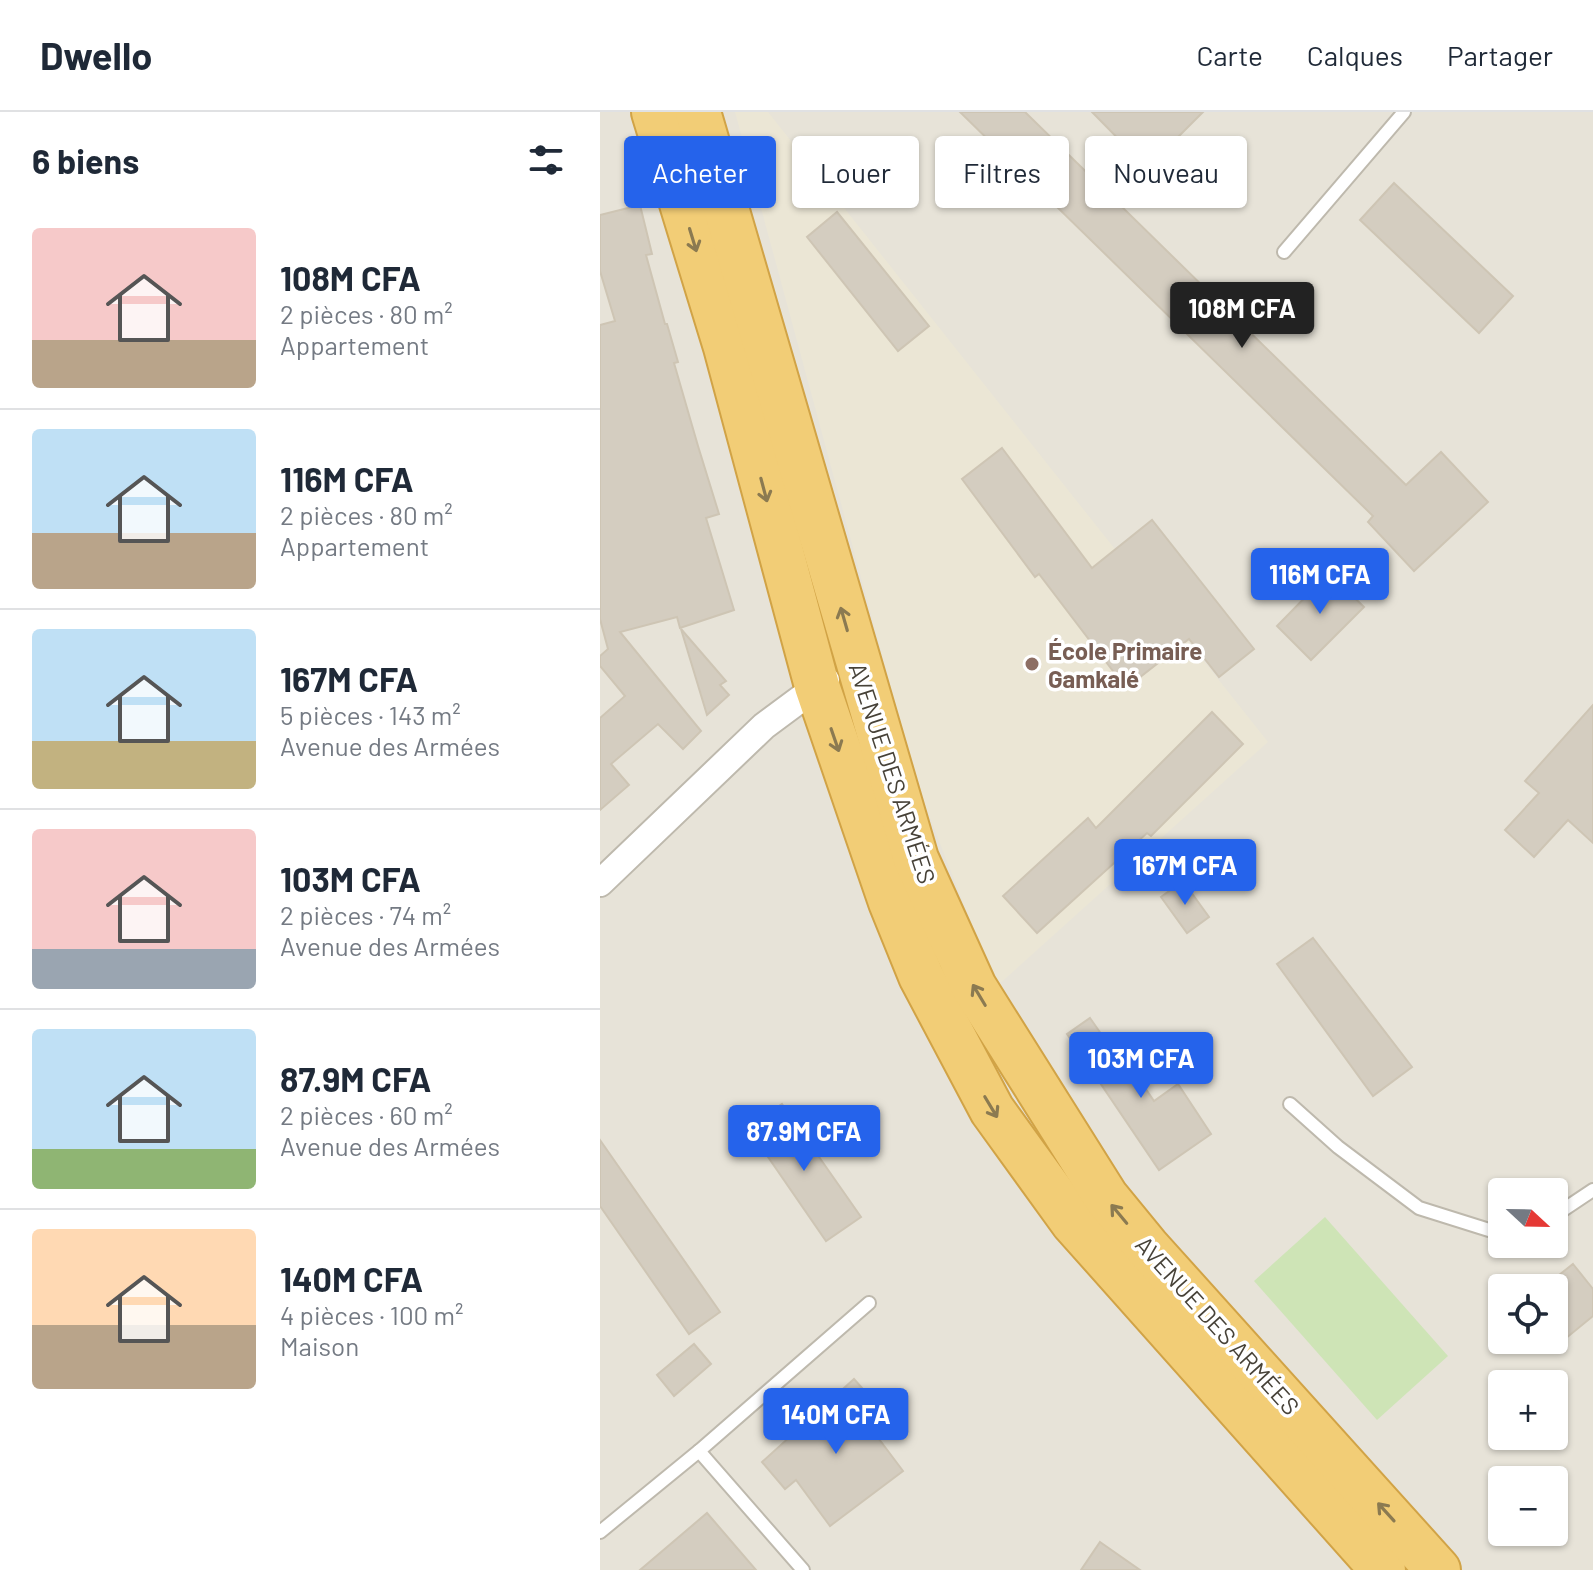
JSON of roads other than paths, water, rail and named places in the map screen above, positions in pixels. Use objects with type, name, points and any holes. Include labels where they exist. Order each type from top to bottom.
[{"type":"highway","name":"AVENUE DES ARMÉES","points":[[654,112],[726,347],[817,686],[891,902],[921,976],[992,1110],[1073,1222],[1383,1570]]},
{"type":"highway","name":"AVENUE DES ARMÉES","points":[[698,112],[916,859],[974,987],[1106,1197],[1147,1247],[1438,1570]]},
{"type":"street","points":[[600,883],[764,726],[856,661]]},
{"type":"lane","points":[[1284,252],[1404,112]]},
{"type":"lane","points":[[1290,1104],[1338,1147],[1419,1208],[1488,1230]]},
{"type":"lane","points":[[1568,1207],[1593,1190]]},
{"type":"lane","points":[[600,1532],[699,1451],[869,1303]]},
{"type":"lane","points":[[699,1451],[803,1570]]},
{"type":"place","name":"École Primaire Gamkalé","points":[[1032,664]]}]
